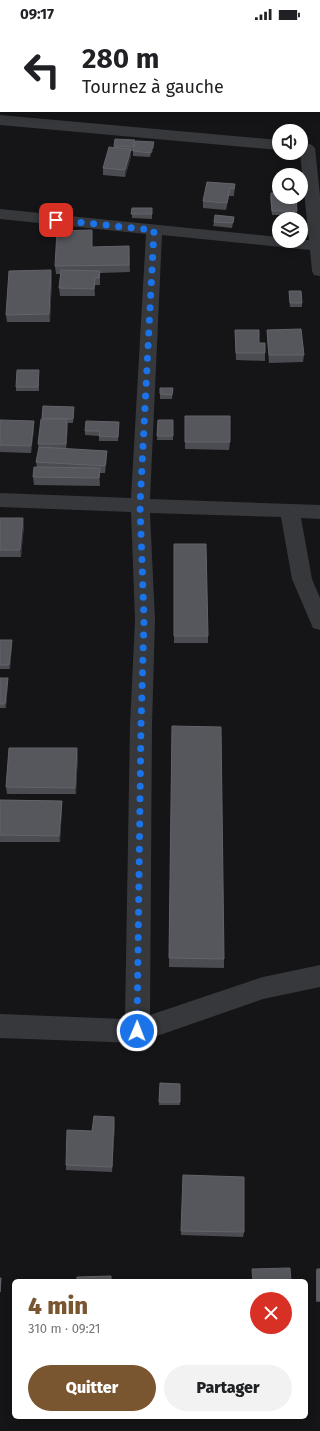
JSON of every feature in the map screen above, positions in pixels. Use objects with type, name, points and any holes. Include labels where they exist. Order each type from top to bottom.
[{"type":"street","points":[[0,120],[272,144]]},
{"type":"street","points":[[309,148],[320,271]]},
{"type":"street","points":[[0,214],[317,246]]},
{"type":"street","points":[[137,1031],[141,725],[144,620],[140,505],[154,230]]},
{"type":"street","points":[[0,500],[320,512]]},
{"type":"street","points":[[290,511],[302,579],[320,622]]},
{"type":"street","points":[[302,579],[320,592]]},
{"type":"street","points":[[0,1026],[137,1031],[263,988],[320,976]]},
{"type":"building","points":[[115,139],[135,140],[133,147],[114,146]]},
{"type":"building","points":[[136,141],[154,142],[150,153],[133,151]]},
{"type":"building","points":[[109,147],[131,149],[125,170],[103,168]]},
{"type":"building","points":[[207,182],[235,184],[234,189],[230,188],[227,203],[203,201]]},
{"type":"building","points":[[271,193],[272,204],[296,204],[297,211],[272,211]]},
{"type":"building","points":[[132,208],[152,208],[152,214],[131,214]]},
{"type":"building","points":[[215,215],[234,217],[233,223],[214,222]]},
{"type":"building","points":[[92,230],[92,247],[129,246],[129,265],[55,266],[57,231]]},
{"type":"building","points":[[51,270],[49,314],[6,315],[9,271]]},
{"type":"building","points":[[61,270],[100,271],[99,278],[95,278],[94,289],[59,288]]},
{"type":"building","points":[[289,291],[301,291],[302,303],[290,303]]},
{"type":"building","points":[[301,329],[304,355],[269,355],[267,330]]},
{"type":"building","points":[[235,330],[259,330],[259,343],[265,343],[265,353],[236,353]]},
{"type":"building","points":[[17,370],[39,370],[38,387],[16,387]]},
{"type":"building","points":[[160,388],[173,388],[172,395],[160,394]]},
{"type":"building","points":[[43,406],[74,407],[73,419],[42,418]]},
{"type":"building","points":[[185,416],[230,416],[230,442],[185,442]]},
{"type":"building","points":[[41,419],[67,419],[66,444],[38,444]]},
{"type":"building","points":[[0,420],[34,421],[31,446],[0,445]]},
{"type":"building","points":[[158,420],[173,420],[173,436],[157,436]]},
{"type":"building","points":[[86,421],[119,422],[118,437],[99,436],[100,431],[85,431]]},
{"type":"building","points":[[39,447],[107,451],[105,466],[36,462]]},
{"type":"building","points":[[34,467],[100,468],[99,478],[33,477]]},
{"type":"building","points":[[0,518],[23,518],[20,550],[0,550]]},
{"type":"building","points":[[174,544],[206,544],[208,636],[174,636]]},
{"type":"building","points":[[0,640],[12,640],[9,665],[0,665]]},
{"type":"building","points":[[0,678],[8,678],[5,704],[0,704]]},
{"type":"building","points":[[172,726],[221,727],[224,959],[169,958]]},
{"type":"building","points":[[9,748],[77,748],[75,788],[6,787]]},
{"type":"building","points":[[0,800],[62,801],[59,836],[0,835]]},
{"type":"building","points":[[160,1083],[180,1084],[180,1102],[159,1102]]},
{"type":"building","points":[[94,1116],[114,1117],[112,1167],[66,1165],[67,1130],[92,1131]]},
{"type":"building","points":[[183,1175],[244,1177],[244,1232],[181,1231]]},
{"type":"building","points":[[290,1268],[291,1279],[253,1279],[252,1269]]},
{"type":"building","points":[[317,1269],[320,1269],[320,1300],[317,1300]]},
{"type":"building","points":[[111,1276],[111,1279],[77,1279],[77,1277]]},
{"type":"route","points":[[56,220],[154,230],[140,505],[144,620],[141,725],[137,1031]]}]
